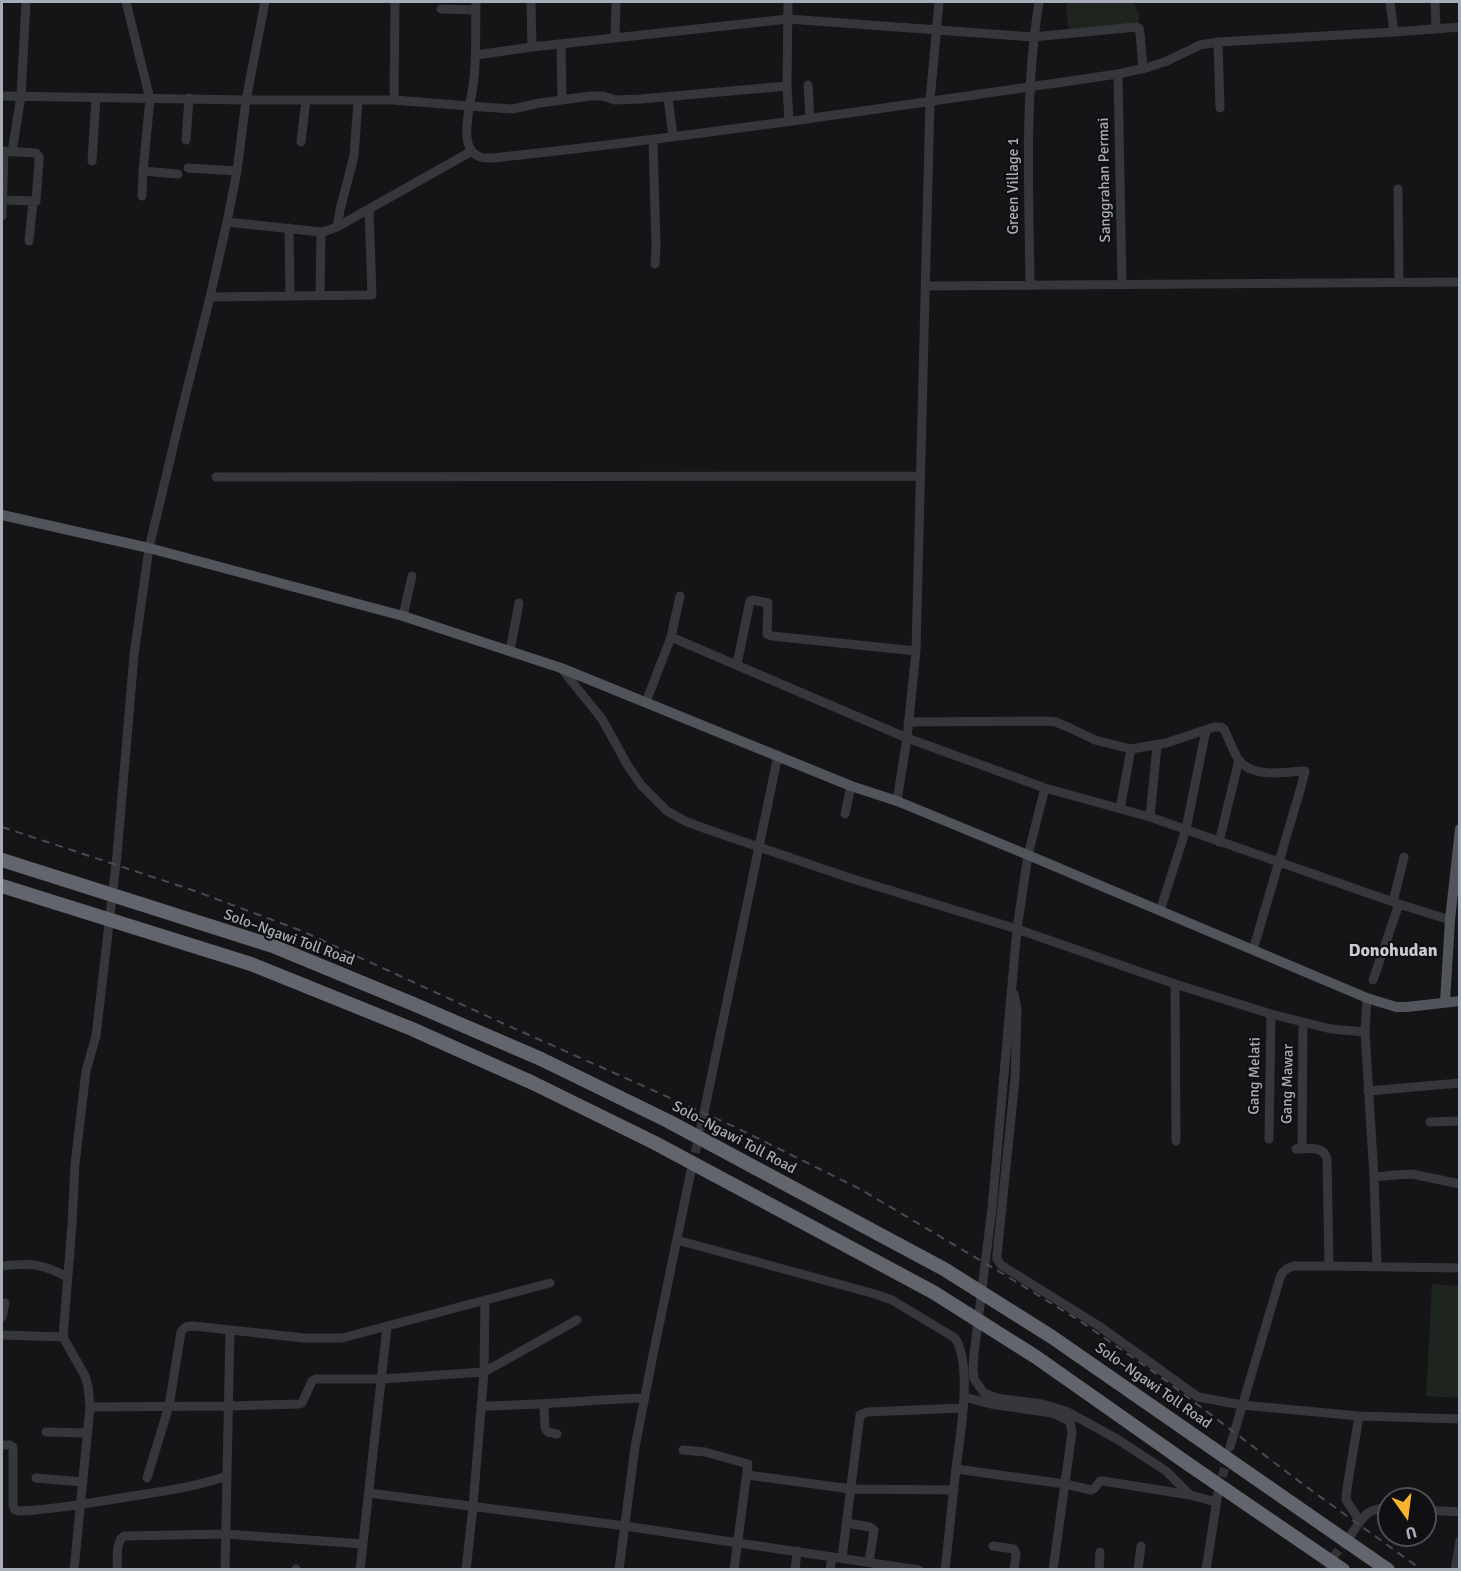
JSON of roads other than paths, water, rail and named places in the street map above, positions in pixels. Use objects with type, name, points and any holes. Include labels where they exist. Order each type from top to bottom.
[{"type":"highway","name":"Solo–Ngawi Toll Road","points":[[2,860],[273,946],[541,1059],[668,1120],[954,1275],[1052,1337],[1388,1569]]},
{"type":"highway","points":[[2,886],[262,968],[412,1029],[533,1083],[655,1143],[943,1298],[1036,1357],[1343,1569]]},
{"type":"main road","points":[[2,515],[149,548],[403,616],[510,651],[561,668],[851,786],[897,801],[1367,998],[1396,1007],[1460,1000]]},
{"type":"main road","points":[[1445,1002],[1450,920],[1460,829]]},
{"type":"street","points":[[2,216],[6,151],[21,96],[26,2]]},
{"type":"street","points":[[126,2],[150,99],[141,196]]},
{"type":"street","points":[[74,1569],[90,1407],[85,1376],[63,1337],[75,1164],[86,1071],[96,1036],[117,855],[134,655],[149,548],[227,222],[237,171],[246,100],[265,2]]},
{"type":"street","points":[[394,100],[395,2]]},
{"type":"street","points":[[531,2],[532,47]]},
{"type":"street","points":[[615,38],[616,2]]},
{"type":"street","points":[[788,2],[789,122]]},
{"type":"street","points":[[897,801],[907,738],[916,651],[930,101],[939,2]]},
{"type":"street","name":"Green Village 1","points":[[1030,285],[1029,87],[1033,37],[1039,2]]},
{"type":"street","points":[[1390,2],[1394,32]]},
{"type":"street","points":[[1435,2],[1436,29]]},
{"type":"street","points":[[441,9],[476,6],[476,55],[466,128],[472,151],[478,157],[493,158],[789,122],[1118,74],[1143,69],[1167,61],[1200,45],[1218,42],[1460,27]]},
{"type":"street","points":[[476,55],[788,19],[1033,37],[1136,27],[1139,28],[1140,33],[1143,69]]},
{"type":"street","points":[[1218,42],[1220,108]]},
{"type":"street","points":[[561,44],[562,100]]},
{"type":"street","name":"Sanggrahan Permai","points":[[1118,74],[1122,285]]},
{"type":"street","points":[[808,85],[810,118]]},
{"type":"street","points":[[2,96],[394,100],[512,109],[598,96],[615,100],[787,86]]},
{"type":"street","points":[[668,97],[673,137]]},
{"type":"street","points":[[92,161],[96,98]]},
{"type":"street","points":[[186,140],[189,98]]},
{"type":"street","points":[[301,142],[306,100]]},
{"type":"street","points":[[337,227],[354,156],[358,101]]},
{"type":"street","points":[[653,140],[655,264]]},
{"type":"street","points":[[2,200],[37,200],[39,157],[36,153],[6,151]]},
{"type":"street","points":[[227,222],[326,231],[472,151]]},
{"type":"street","points":[[188,168],[237,171]]},
{"type":"street","points":[[143,171],[178,174]]},
{"type":"street","points":[[1398,189],[1399,282]]},
{"type":"street","points":[[29,242],[33,201]]},
{"type":"street","points":[[210,297],[372,295],[369,209]]},
{"type":"street","points":[[289,228],[290,296]]},
{"type":"street","points":[[320,296],[321,232]]},
{"type":"street","points":[[926,286],[1460,282]]},
{"type":"street","points":[[216,477],[919,476]]},
{"type":"street","points":[[403,616],[412,576]]},
{"type":"street","points":[[646,702],[671,637],[680,596]]},
{"type":"street","points":[[736,664],[750,601],[753,600],[768,603],[768,634],[772,636],[916,651]]},
{"type":"street","points":[[510,651],[519,603]]},
{"type":"street","points":[[671,637],[907,738],[1045,788],[1150,817],[1450,920]]},
{"type":"street","points":[[561,668],[602,720],[641,785],[667,812],[685,821],[853,879],[1017,929],[1175,984],[1271,1014],[1331,1029],[1365,1032]]},
{"type":"street","points":[[908,722],[1056,722],[1095,740],[1131,749],[1157,746],[1214,727],[1221,727],[1239,760],[1247,767],[1262,772],[1305,771],[1253,950]]},
{"type":"street","points":[[1160,911],[1186,830],[1206,730]]},
{"type":"street","points":[[1150,817],[1157,746]]},
{"type":"street","points":[[1120,809],[1131,749]]},
{"type":"street","points":[[701,1127],[778,755]]},
{"type":"street","points":[[1219,842],[1239,760]]},
{"type":"street","points":[[845,814],[851,786]]},
{"type":"street","points":[[1045,788],[1028,855],[1017,929],[992,1208],[972,1369],[974,1379],[984,1393],[996,1398],[1042,1404],[1066,1411],[1117,1439],[1166,1471],[1190,1495]]},
{"type":"street","points":[[1373,980],[1396,903],[1404,857]]},
{"type":"street","points":[[1175,984],[1176,1141]]},
{"type":"street","points":[[1012,989],[1017,1009],[1016,1079],[997,1255],[1001,1265],[1099,1326],[1198,1397],[1242,1405],[1359,1416],[1460,1419]]},
{"type":"street","points":[[1367,998],[1365,1032],[1377,1266]]},
{"type":"street","name":"Gang Melati","points":[[1269,1139],[1271,1014]]},
{"type":"street","name":"Gang Mawar","points":[[1303,1022],[1299,1148],[1320,1149],[1327,1158],[1329,1266]]},
{"type":"street","points":[[1368,1091],[1460,1083]]},
{"type":"street","points":[[1430,1122],[1460,1121]]},
{"type":"street","points":[[619,1569],[635,1447],[691,1171]]},
{"type":"street","points":[[1374,1177],[1412,1174],[1460,1184]]},
{"type":"street","points":[[677,1240],[875,1294],[892,1300],[955,1338],[962,1354],[964,1397],[945,1569]]},
{"type":"street","points":[[2,1266],[39,1265],[67,1277]]},
{"type":"street","points":[[1230,1448],[1280,1278],[1288,1268],[1294,1266],[1377,1266],[1460,1269]]},
{"type":"street","points":[[147,1478],[169,1406],[181,1332],[188,1326],[304,1338],[342,1338],[550,1283]]},
{"type":"street","points":[[466,1569],[484,1372],[485,1300]]},
{"type":"street","points":[[2,1317],[5,1303]]},
{"type":"street","points":[[90,1407],[301,1404],[312,1381],[316,1379],[382,1379],[484,1372],[577,1320]]},
{"type":"street","points":[[360,1569],[387,1327]]},
{"type":"street","points":[[225,1569],[230,1330]]},
{"type":"street","points":[[2,1335],[63,1337]]},
{"type":"street","points":[[964,1397],[991,1404],[1052,1413],[1070,1422],[1072,1432],[1053,1569]]},
{"type":"street","points":[[481,1406],[644,1398]]},
{"type":"street","points":[[544,1404],[544,1428],[556,1434]]},
{"type":"street","points":[[842,1558],[860,1414],[963,1408]]},
{"type":"street","points":[[1359,1416],[1346,1500],[1360,1521]]},
{"type":"street","points":[[46,1432],[87,1433]]},
{"type":"street","points":[[2,1444],[10,1444],[13,1447],[13,1505],[15,1510],[45,1510],[168,1491],[202,1485],[227,1476]]},
{"type":"street","points":[[683,1450],[705,1452],[748,1463],[734,1569]]},
{"type":"street","points":[[956,1469],[1065,1484],[1091,1490],[1103,1481],[1217,1497],[1206,1569]]},
{"type":"street","points":[[748,1475],[852,1489],[954,1490]]},
{"type":"street","points":[[36,1478],[83,1482]]},
{"type":"street","points":[[369,1493],[624,1526],[869,1562],[885,1567],[919,1569]]},
{"type":"street","points":[[1351,1535],[1360,1521],[1377,1507]]},
{"type":"street","points":[[1437,1511],[1460,1512]]},
{"type":"street","points":[[847,1523],[870,1527],[874,1530],[869,1562]]},
{"type":"street","points":[[117,1569],[118,1543],[124,1536],[226,1534],[363,1544]]},
{"type":"street","points":[[1455,1569],[1460,1541]]},
{"type":"street","points":[[993,1546],[1014,1549],[1016,1554],[1014,1569]]},
{"type":"street","points":[[1138,1569],[1141,1546]]},
{"type":"street","points":[[795,1569],[797,1551]]},
{"type":"street","points":[[1099,1569],[1100,1552]]},
{"type":"street","points":[[830,1569],[832,1557]]},
{"type":"tunnel","points":[[692,1166],[700,1132]]},
{"type":"tunnel","points":[[1219,1490],[1228,1454]]},
{"type":"tunnel","points":[[1329,1570],[1332,1558],[1350,1537]]},
{"type":"railway","points":[[2,827],[195,891],[302,931],[735,1127],[860,1189],[1080,1321],[1161,1377],[1304,1485],[1422,1570]]},
{"type":"district","name":"Donohudan","points":[[1393,951]]}]
